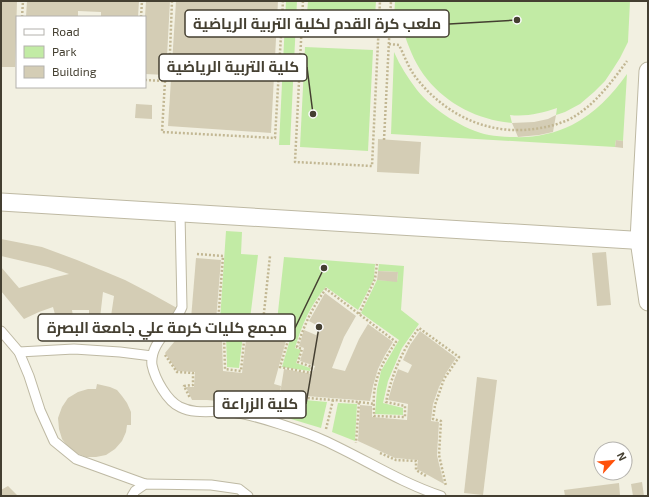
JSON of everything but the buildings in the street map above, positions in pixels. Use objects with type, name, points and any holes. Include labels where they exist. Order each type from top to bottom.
[{"type":"street","points":[[648,71],[644,241],[648,302]]},
{"type":"street","points":[[1,202],[644,241]]},
{"type":"lane","points":[[180,214],[182,307],[176,319],[155,348],[152,356],[152,365],[157,378],[170,400],[179,407],[192,411],[230,411],[304,432],[322,439],[396,477],[441,496]]},
{"type":"lane","points":[[1,331],[19,352],[30,376],[40,410],[54,441],[76,459],[145,484],[218,486],[239,489],[248,496]]},
{"type":"lane","points":[[19,352],[74,349],[152,356]]},
{"type":"lane","points":[[132,496],[135,491],[145,484]]},
{"type":"path","points":[[22,16],[23,1]]},
{"type":"path","points":[[141,16],[142,1]]},
{"type":"path","points":[[172,1],[169,77],[165,81],[162,132],[275,138],[283,1]]},
{"type":"path","points":[[303,1],[295,162],[372,166],[380,1]]},
{"type":"path","points":[[384,140],[391,1]]},
{"type":"path","points":[[302,30],[378,34]]},
{"type":"path","points":[[389,44],[399,45],[414,74],[436,99],[449,109],[478,124],[495,128],[515,130],[536,129],[554,125],[570,119],[597,99],[611,84],[627,61]]},
{"type":"path","points":[[146,80],[165,81]]},
{"type":"path","points":[[197,254],[223,256],[217,336]]},
{"type":"path","points":[[263,322],[270,256]]},
{"type":"path","points":[[359,314],[375,279],[377,264]]},
{"type":"path","points":[[176,338],[180,333],[224,337],[225,369],[241,371],[246,321],[293,324],[280,367],[311,373],[312,367],[298,362],[302,349],[297,347],[311,311],[326,289],[396,342],[380,370],[375,387],[374,416],[405,417],[405,406],[386,402],[390,382],[404,349],[419,328],[459,356],[444,379],[435,405],[433,419],[441,421],[439,455],[446,486],[440,483]]},
{"type":"path","points":[[163,352],[177,372],[193,373],[193,385],[184,386],[192,402]]},
{"type":"path","points":[[279,417],[282,396],[374,404]]},
{"type":"path","points":[[321,430],[326,432],[333,400]]},
{"type":"path","points":[[353,443],[356,444],[359,402]]},
{"type":"path","points":[[378,453],[396,460],[416,461],[416,470],[428,477]]},
{"type":"green space","points":[[286,1],[297,1],[290,145],[279,145]]},
{"type":"green space","points":[[308,1],[376,1],[375,18],[307,14]]},
{"type":"green space","points":[[395,1],[630,1],[628,42],[620,58],[605,81],[580,104],[556,115],[557,108],[534,114],[510,115],[512,123],[488,119],[465,110],[444,96],[427,79],[420,69],[414,59],[405,36],[393,36]]},
{"type":"green space","points":[[305,47],[373,50],[368,151],[300,147]]},
{"type":"green space","points":[[394,52],[404,72],[417,90],[431,105],[459,124],[469,129],[489,135],[521,137],[536,136],[558,131],[572,125],[596,109],[627,74],[623,141],[616,140],[615,147],[391,134]]},
{"type":"green space","points":[[226,231],[242,232],[241,254],[258,255],[250,319],[245,319],[239,368],[227,367],[226,335],[219,335]]},
{"type":"green space","points":[[284,257],[375,264],[374,279],[358,310],[326,287],[315,301],[304,323],[295,348],[301,350],[296,363],[310,368],[310,371],[282,367],[295,322],[277,321]]},
{"type":"green space","points":[[379,264],[404,266],[401,310],[419,324],[402,348],[388,381],[383,403],[403,408],[403,415],[375,414],[377,389],[381,371],[399,340],[361,313],[377,280],[397,281],[398,272],[378,271]]},
{"type":"green space","points":[[283,398],[327,402],[321,428],[281,416]]},
{"type":"green space","points":[[338,403],[357,404],[355,441],[332,432]]},
{"type":"place","name":"ملعب كرة القدم لكلية التربية الرياضية","points":[[517,20]]},
{"type":"place","name":"كلية التربية الرياضية","points":[[313,114]]},
{"type":"place","name":"مجمع كليات كرمة علي جامعة البصرة","points":[[324,268]]},
{"type":"place","name":"كلية الزراعة","points":[[319,327]]}]
